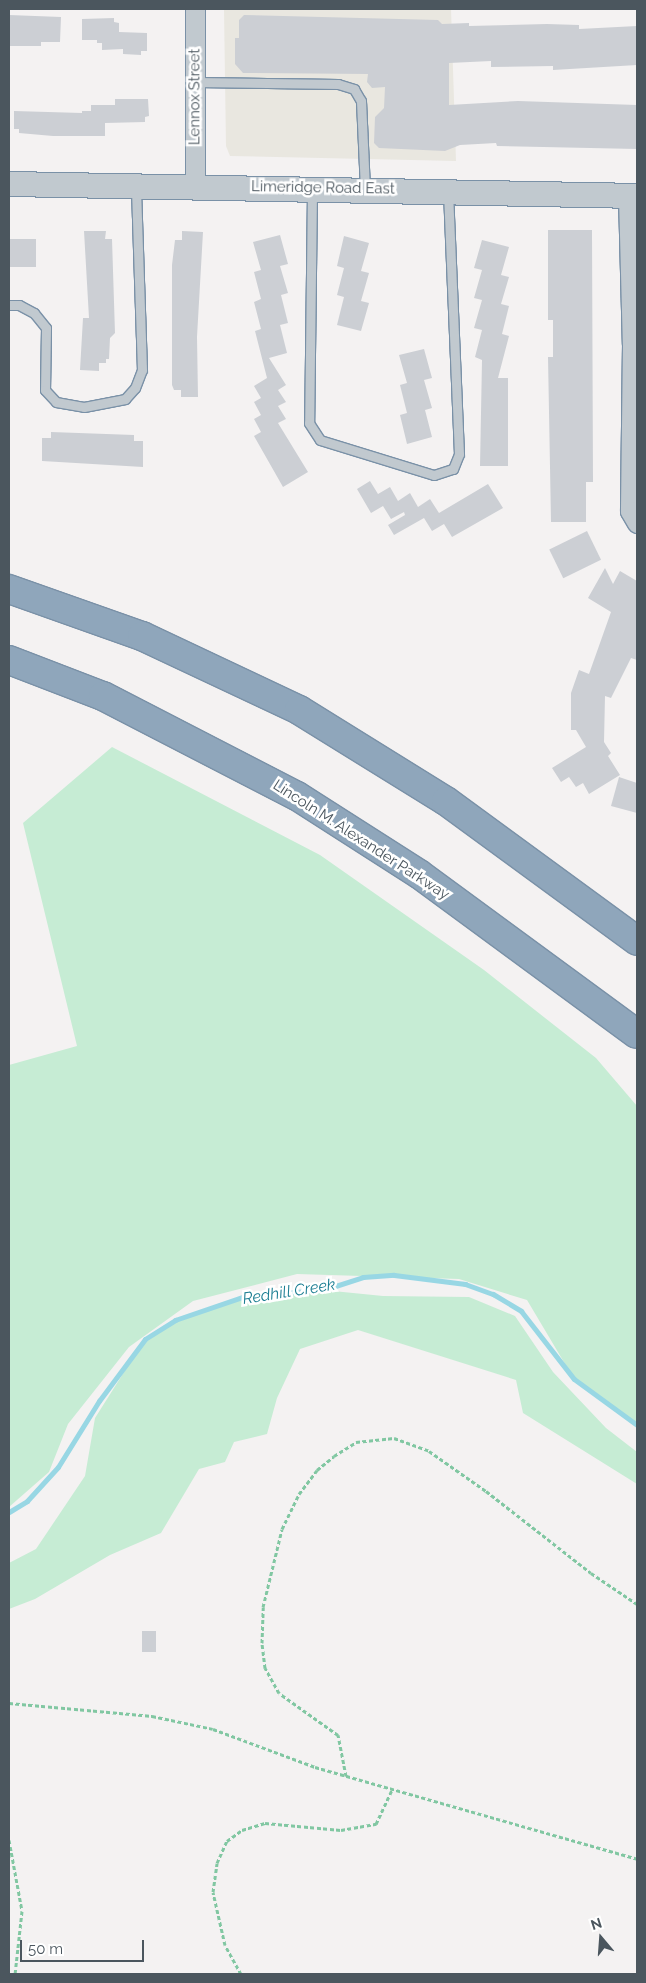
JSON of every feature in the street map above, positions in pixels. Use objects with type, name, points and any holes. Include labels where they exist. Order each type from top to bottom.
[{"type":"highway","points":[[9,589],[142,636],[298,710],[446,802],[637,941]]},
{"type":"highway","name":"Lincoln M. Alexander Parkway","points":[[9,660],[103,696],[297,796],[419,874],[637,1034]]},
{"type":"street","name":"Lennox Street","points":[[195,9],[195,185]]},
{"type":"street","name":"Limeridge Road East","points":[[9,184],[195,185],[633,196]]},
{"type":"street","points":[[633,196],[635,344],[630,511],[637,523]]},
{"type":"lane","points":[[196,82],[338,84],[354,90],[361,100],[365,189]]},
{"type":"lane","points":[[9,304],[18,305],[34,313],[46,328],[45,390],[56,402],[84,407],[125,399],[135,388],[142,370],[136,184]]},
{"type":"lane","points":[[312,188],[309,423],[320,440],[434,475],[453,469],[459,454],[448,191]]},
{"type":"path","points":[[346,1776],[338,1735],[279,1693],[265,1668],[262,1643],[262,1607],[282,1529],[299,1494],[317,1470],[356,1442],[394,1438],[429,1451],[486,1491],[591,1573],[637,1604]]},
{"type":"path","points":[[9,1703],[161,1718],[213,1730],[392,1790],[637,1859]]},
{"type":"path","points":[[241,1974],[225,1945],[213,1892],[218,1862],[227,1842],[242,1830],[265,1823],[340,1830],[376,1824],[392,1790]]},
{"type":"path","points":[[9,1840],[22,1911],[15,1974]]},
{"type":"shaded area","points":[[224,9],[451,9],[456,161],[230,156],[226,146]]},
{"type":"green space","points":[[112,747],[320,855],[484,970],[596,1058],[637,1106],[637,1425],[574,1379],[527,1300],[459,1279],[297,1274],[193,1301],[129,1347],[68,1424],[49,1472],[9,1507],[9,1065],[77,1046],[23,823]]},
{"type":"green space","points":[[323,1290],[383,1296],[469,1297],[515,1316],[553,1372],[606,1428],[637,1452],[637,1484],[523,1413],[516,1380],[358,1330],[300,1349],[277,1398],[267,1434],[234,1442],[225,1462],[199,1469],[161,1533],[110,1555],[35,1599],[9,1609],[9,1563],[36,1549],[85,1476],[95,1418],[145,1339],[175,1320],[248,1295]]},
{"type":"building","points":[[9,15],[61,17],[60,42],[41,42],[41,46],[9,46]]},
{"type":"building","points":[[244,15],[438,20],[442,24],[469,23],[469,26],[547,24],[579,25],[579,29],[637,26],[637,65],[553,70],[553,66],[491,67],[491,61],[449,63],[449,105],[518,101],[637,105],[637,149],[497,146],[496,143],[460,145],[445,151],[379,148],[374,143],[375,117],[384,108],[385,87],[372,88],[367,82],[368,74],[243,73],[235,64],[235,38],[239,38],[239,20]]},
{"type":"building","points":[[114,18],[114,22],[119,23],[119,32],[147,33],[147,51],[141,51],[141,55],[123,54],[123,49],[102,50],[102,43],[97,43],[97,40],[82,40],[82,19]]},
{"type":"building","points":[[115,99],[148,99],[149,116],[145,117],[145,122],[105,123],[105,136],[53,136],[19,133],[19,129],[14,129],[14,111],[82,113],[82,111],[91,111],[91,105],[115,105]]},
{"type":"building","points":[[548,230],[592,230],[593,482],[586,482],[586,522],[551,522],[548,357],[553,357],[553,320],[548,320]]},
{"type":"building","points":[[84,231],[106,231],[105,239],[112,239],[115,333],[110,338],[109,359],[106,359],[106,363],[99,363],[99,371],[80,370],[83,318],[89,318]]},
{"type":"building","points":[[182,231],[203,232],[197,337],[198,397],[181,397],[181,390],[174,390],[172,385],[172,265],[175,240],[182,240]]},
{"type":"building","points":[[280,235],[288,264],[280,266],[288,293],[281,295],[288,323],[280,325],[287,353],[269,358],[286,385],[278,390],[286,402],[278,406],[286,419],[278,423],[308,472],[283,487],[254,436],[261,432],[254,419],[261,415],[254,402],[261,398],[254,386],[267,378],[255,331],[261,329],[254,302],[261,299],[254,272],[261,270],[253,242]]},
{"type":"building","points":[[344,236],[369,243],[361,271],[369,273],[361,301],[369,303],[361,331],[337,325],[344,297],[337,295],[344,268],[337,266]]},
{"type":"building","points":[[9,239],[36,239],[36,267],[9,267]]},
{"type":"building","points":[[482,240],[509,247],[501,275],[509,277],[501,304],[509,306],[502,334],[509,336],[498,378],[508,378],[508,466],[480,466],[482,360],[475,357],[482,330],[474,328],[482,300],[474,298],[482,270],[474,268]]},
{"type":"building","points":[[424,349],[432,378],[424,380],[432,408],[425,410],[432,437],[407,444],[400,415],[407,413],[400,385],[407,383],[399,355]]},
{"type":"building","points":[[51,432],[134,435],[134,441],[143,441],[143,467],[42,461],[42,438],[51,438]]},
{"type":"building","points":[[370,481],[378,494],[390,487],[398,501],[410,493],[418,507],[430,499],[439,513],[488,484],[503,508],[452,537],[444,524],[432,531],[424,518],[394,535],[388,525],[405,515],[404,512],[391,519],[383,506],[371,513],[357,489]]},
{"type":"building","points":[[587,531],[601,560],[563,578],[549,549]]},
{"type":"building","points":[[605,568],[613,584],[620,571],[637,581],[637,660],[631,658],[611,698],[605,696],[604,742],[611,753],[608,756],[620,775],[589,794],[583,783],[576,787],[569,777],[561,782],[552,768],[586,747],[576,730],[571,730],[571,693],[579,670],[589,674],[611,612],[588,598]]},
{"type":"building","points":[[619,777],[637,783],[637,813],[611,806]]},
{"type":"building","points":[[142,1631],[156,1631],[156,1652],[142,1652]]},
{"type":"waterway","name":"Redhill Creek","points":[[9,1512],[27,1501],[58,1467],[99,1401],[145,1339],[175,1320],[248,1295],[323,1290],[363,1277],[394,1275],[465,1284],[493,1294],[521,1311],[574,1379],[637,1425]]}]
